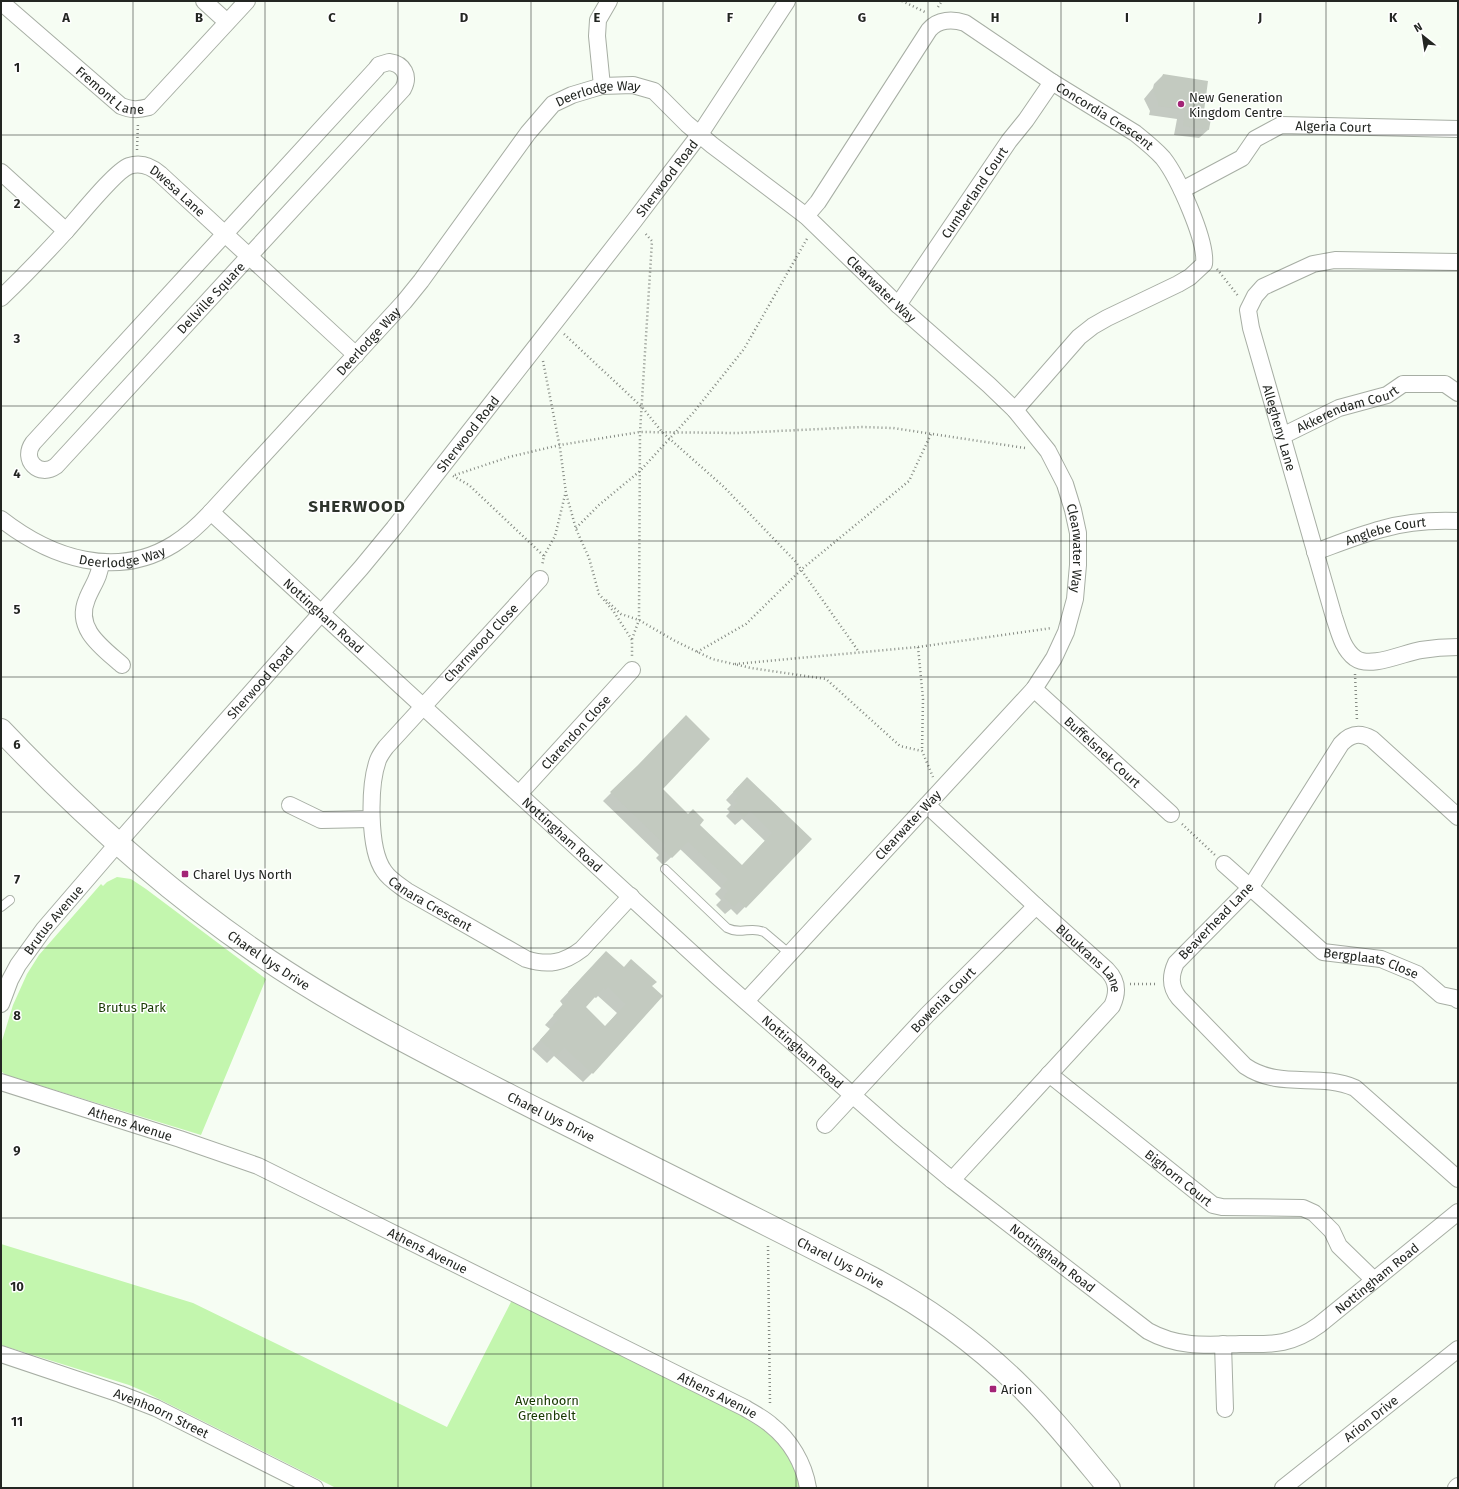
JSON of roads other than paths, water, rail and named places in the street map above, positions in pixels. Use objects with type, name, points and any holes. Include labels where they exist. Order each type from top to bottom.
[{"type":"main road","name":"Charel Uys Drive","points":[[1,730],[52,782],[118,843],[185,898],[254,951],[344,1008],[426,1053],[898,1291],[944,1321],[965,1337],[1014,1380],[1044,1411],[1109,1488]]},
{"type":"street","points":[[204,1],[227,22]]},
{"type":"street","name":"Fremont Lane","points":[[1,2],[121,106],[128,109],[138,110],[149,107],[246,1]]},
{"type":"street","points":[[602,86],[597,36],[598,20],[608,1]]},
{"type":"street","name":"Sherwood Road","points":[[118,843],[394,528],[447,471],[552,326],[700,134],[787,1]]},
{"type":"street","name":"Concordia Crescent","points":[[811,220],[818,202],[929,30],[943,21],[951,20],[965,23],[1052,82],[1135,133],[1146,142],[1173,172],[1182,190],[1202,243],[1204,264],[1190,277],[1178,284],[1093,326],[1079,337],[1015,410]]},
{"type":"street","name":"Dellville Square","points":[[389,62],[394,63],[403,69],[406,79],[403,89],[56,466],[43,470],[34,466],[31,462],[29,452],[33,443],[225,234],[379,65],[389,62]]},
{"type":"street","name":"Cumberland Court","points":[[898,305],[1009,141],[1026,120],[1052,82]]},
{"type":"street","name":"Deerlodge Way","points":[[1,519],[26,536],[51,550],[75,558],[101,562],[126,561],[142,557],[158,552],[173,544],[187,535],[211,512],[386,323],[421,281],[528,133],[553,104],[572,95],[602,86],[633,85],[654,91],[700,134]]},
{"type":"street","name":"Algeria Court","points":[[1182,190],[1242,158],[1255,139],[1282,125],[1458,130]]},
{"type":"street","name":"Clearwater Way","points":[[700,134],[811,220],[898,305],[989,385],[1015,410],[1048,451],[1065,484],[1073,510],[1078,534],[1077,582],[1074,605],[1066,632],[1054,658],[1034,689],[746,1001]]},
{"type":"street","name":"Dwesa Lane","points":[[1,298],[66,231],[116,175],[129,166],[137,165],[150,167],[356,355]]},
{"type":"street","points":[[1,172],[66,231]]},
{"type":"street","name":"Allegheny Lane","points":[[1458,262],[1324,261],[1313,264],[1263,287],[1250,304],[1248,316],[1315,552],[1341,639],[1348,652],[1360,661],[1366,662],[1419,650],[1458,647]]},
{"type":"street","name":"Akkerendam Court","points":[[1282,436],[1338,408],[1388,395],[1403,384],[1445,384],[1458,393]]},
{"type":"street","name":"Nottingham Road","points":[[211,512],[746,1001],[853,1095],[952,1180],[1148,1331],[1164,1338],[1193,1345],[1270,1344],[1296,1338],[1319,1325],[1458,1212]]},
{"type":"street","name":"Anglebe Court","points":[[1315,552],[1383,528],[1409,523],[1458,521]]},
{"type":"street","points":[[101,562],[100,572],[86,601],[84,619],[94,640],[122,665]]},
{"type":"street","name":"Charnwood Close","points":[[423,706],[540,580]]},
{"type":"street","name":"Clarendon Close","points":[[519,794],[632,670]]},
{"type":"street","name":"Buffelsnek Court","points":[[1034,689],[1171,814]]},
{"type":"street","name":"Canara Crescent","points":[[423,706],[386,747],[378,758],[374,772],[371,819],[378,861],[384,872],[394,882],[407,891],[526,959],[546,963],[557,962],[575,954],[631,896]]},
{"type":"street","name":"Beaverhead Lane","points":[[1458,817],[1372,739],[1367,736],[1357,734],[1349,737],[1340,744],[1250,888],[1176,963],[1172,973],[1174,992],[1245,1066],[1254,1072],[1279,1079],[1331,1081],[1355,1088],[1458,1179]]},
{"type":"street","points":[[290,805],[322,820],[371,819]]},
{"type":"street","name":"Bloukrans Lane","points":[[927,805],[1036,906],[1108,970],[1116,984],[1115,999],[1112,1006],[952,1180]]},
{"type":"street","name":"Brutus Avenue","points":[[3,994],[18,965],[44,929],[118,843]]},
{"type":"street","name":"Bergplaats Close","points":[[1224,864],[1323,952],[1381,959],[1417,974],[1441,995],[1458,1000]]},
{"type":"street","name":"Bowenia Court","points":[[826,1125],[927,1015],[1036,906]]},
{"type":"street","name":"Bighorn Court","points":[[1049,1074],[1213,1205],[1222,1207],[1303,1208],[1310,1211],[1334,1232],[1339,1246],[1374,1280]]},
{"type":"street","name":"Athens Avenue","points":[[1,1082],[180,1139],[258,1166],[745,1408],[770,1423],[789,1443],[797,1455],[803,1469],[808,1488]]},
{"type":"street","points":[[1223,1344],[1225,1409]]},
{"type":"street","name":"Arion Drive","points":[[1283,1488],[1458,1349]]},
{"type":"street","name":"Avenhoorn Street","points":[[1,1354],[120,1394],[156,1408],[315,1488]]},
{"type":"lane","points":[[665,869],[727,928],[739,932],[755,929],[760,930],[790,954]]},
{"type":"lane","points":[[1,906],[10,900]]},
{"type":"place","name":"New Generation Kingdom Centre","points":[[1181,104]]},
{"type":"place","name":"Charel Uys North","points":[[185,874]]},
{"type":"place","name":"Arion","points":[[993,1389]]},
{"type":"district","name":"SHERWOOD","points":[[357,506]]},
{"type":"park label","name":"Brutus Park","points":[[132,1007]]},
{"type":"park label","name":"Avenhoorn Greenbelt","points":[[547,1408]]}]
